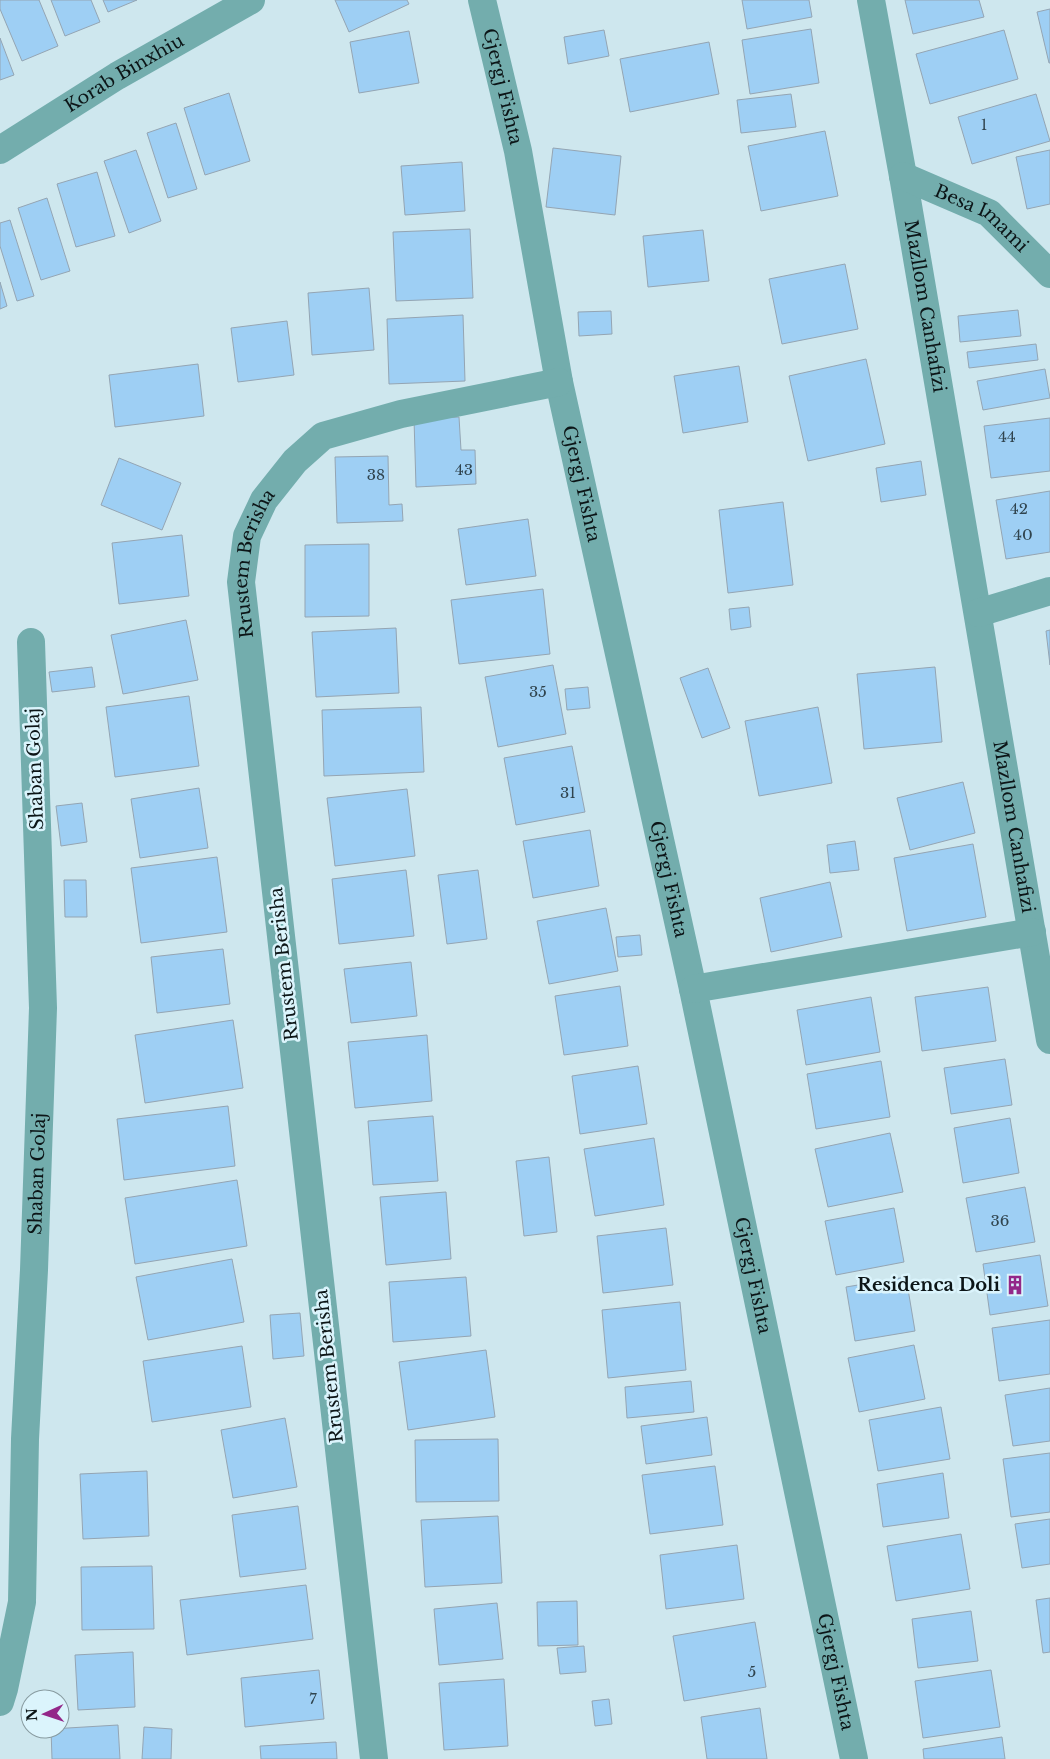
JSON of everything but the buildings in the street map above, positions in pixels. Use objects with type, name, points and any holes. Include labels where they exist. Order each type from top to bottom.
[{"type":"street","name":"Korab Binxhiu","points":[[0,150],[117,76],[251,0]]},
{"type":"street","name":"Gjergj Fishta","points":[[482,0],[518,152],[559,382],[693,989],[854,1759]]},
{"type":"street","name":"Mazllom Canhafizi","points":[[871,0],[904,176],[1050,1040]]},
{"type":"street","name":"Besa Imami","points":[[904,176],[989,213],[1050,274]]},
{"type":"street","name":"Rrustem Berisha","points":[[374,1759],[241,582],[247,536],[264,500],[295,461],[323,436],[401,414],[559,382]]},
{"type":"street","points":[[978,613],[1050,591]]},
{"type":"street","name":"Shaban Golaj","points":[[0,1702],[22,1602],[25,1439],[34,1270],[43,1008],[31,642]]},
{"type":"street","points":[[693,989],[1032,932]]},
{"type":"place","name":"Residenca Doli","points":[[1015,1285]]}]
